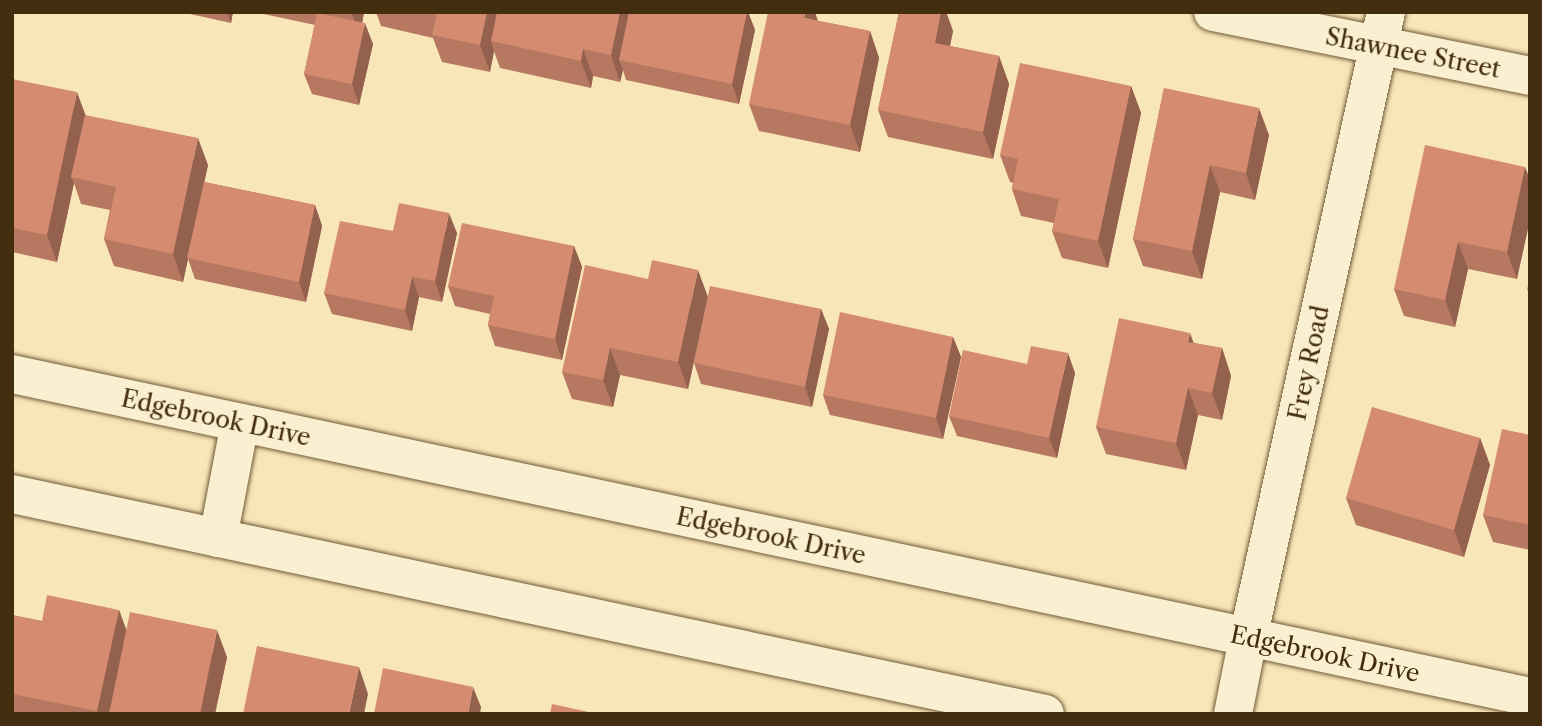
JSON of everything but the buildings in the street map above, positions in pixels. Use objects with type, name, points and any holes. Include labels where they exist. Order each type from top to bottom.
[{"type":"main road","name":"Shawnee Street","points":[[1213,12],[1382,30],[1530,76]]},
{"type":"main road","name":"Frey Road","points":[[1233,714],[1382,30]]},
{"type":"main road","name":"Edgebrook Drive","points":[[12,374],[1530,696]]},
{"type":"main road","points":[[218,538],[240,423]]},
{"type":"main road","points":[[12,494],[1045,714]]}]
